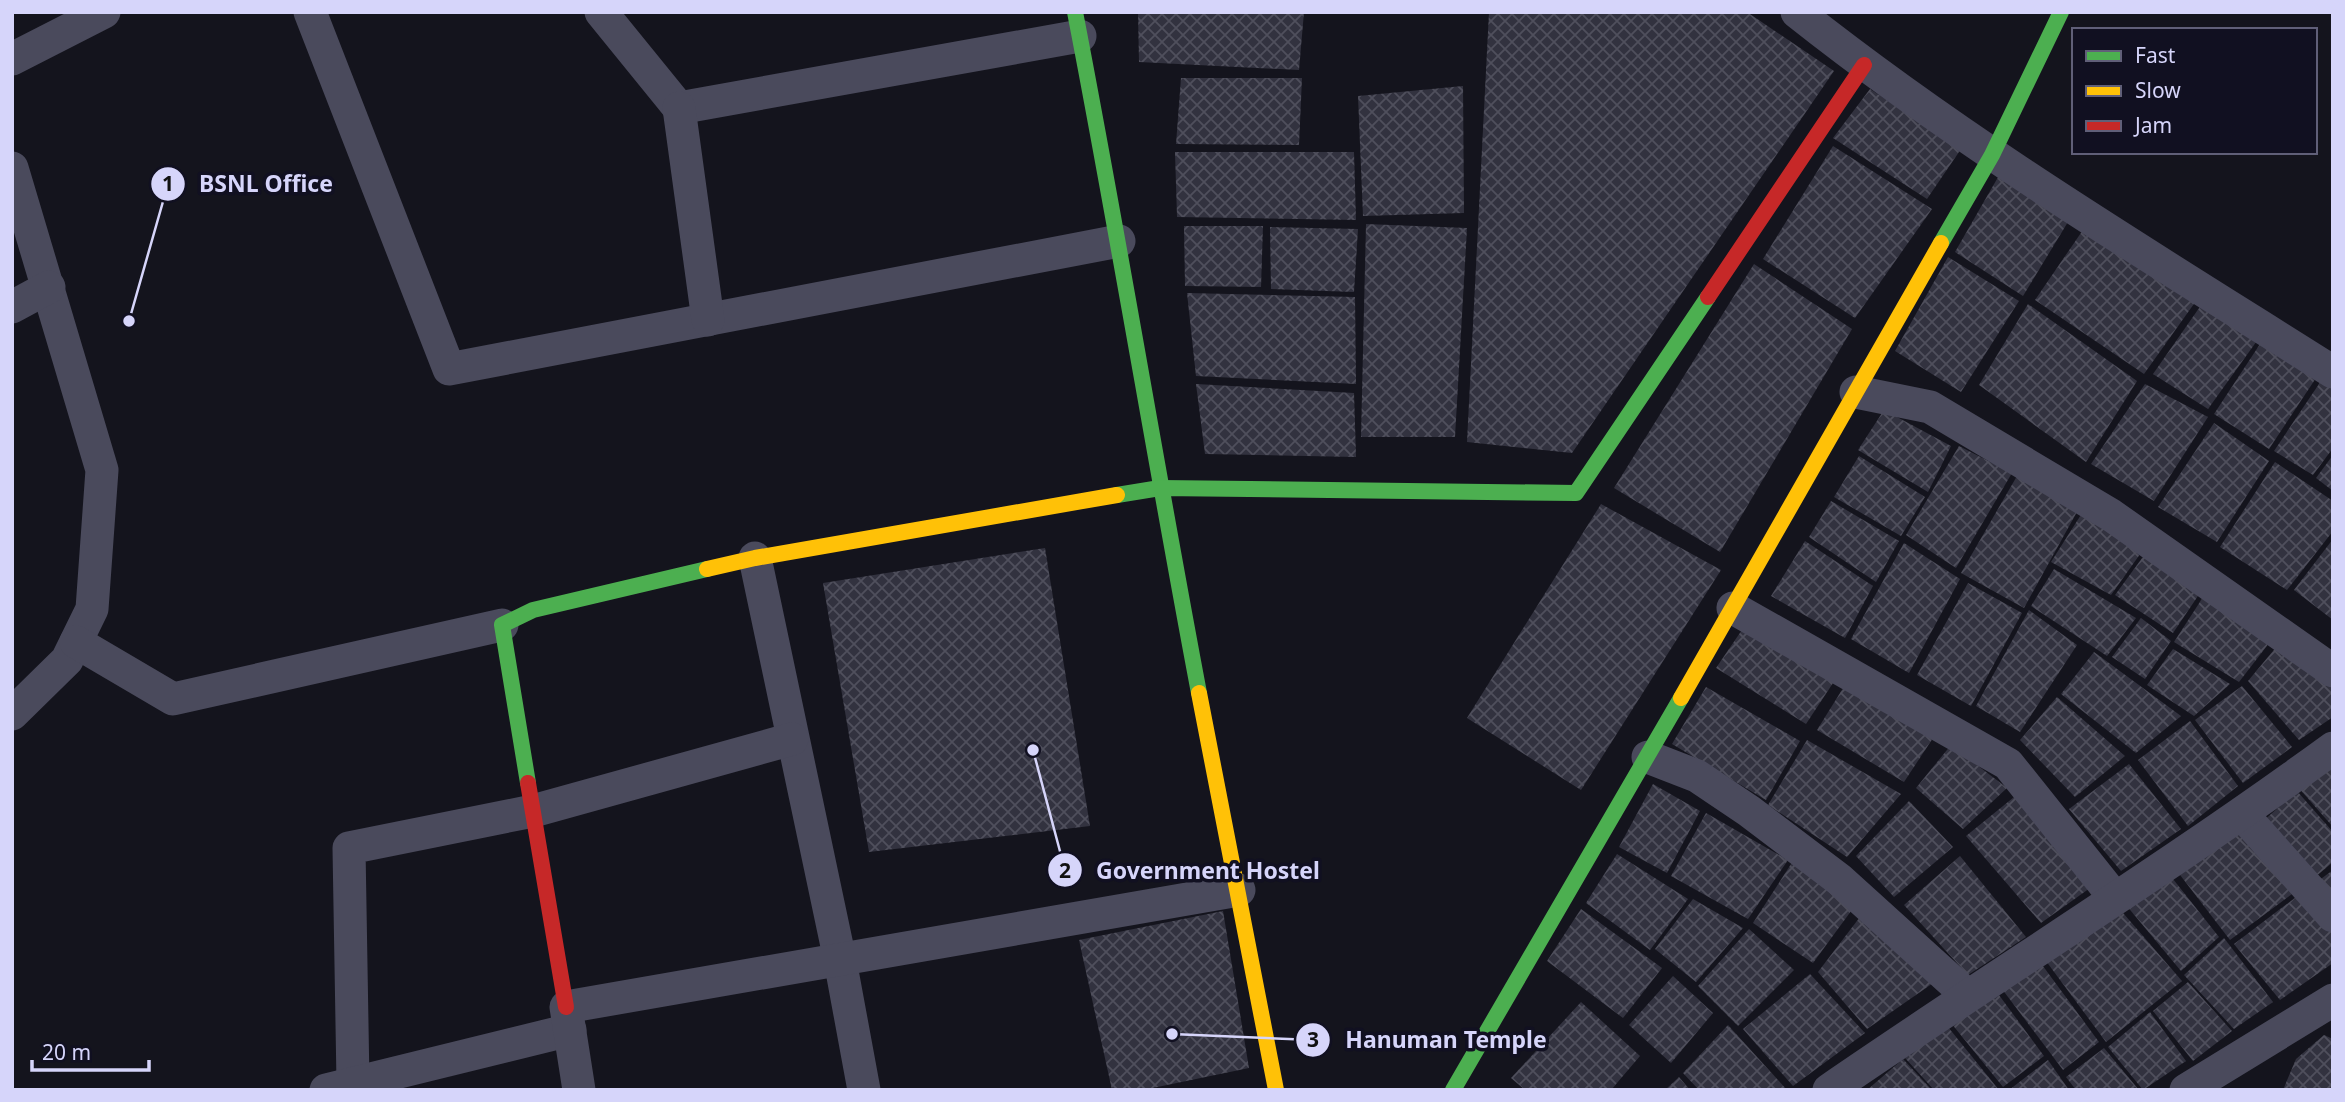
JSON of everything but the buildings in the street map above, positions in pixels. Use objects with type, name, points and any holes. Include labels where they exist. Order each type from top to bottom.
[{"type":"street","points":[[12,59],[104,12]]},
{"type":"street","points":[[310,12],[449,369],[1119,241]]},
{"type":"street","points":[[601,12],[678,108],[708,320]]},
{"type":"street","points":[[1797,12],[1864,65],[1992,155],[2333,372]]},
{"type":"street","points":[[1453,1090],[1648,757],[1992,155],[2061,12]]},
{"type":"street","points":[[678,108],[1078,24],[1119,241],[1160,488],[1276,1090]]},
{"type":"street","points":[[76,642],[173,699],[502,625],[533,610],[755,558],[1160,488],[1576,493],[1864,65]]},
{"type":"street","points":[[12,168],[102,470],[92,609],[67,660],[12,714]]},
{"type":"street","points":[[12,307],[49,287]]},
{"type":"street","points":[[1856,392],[1930,407],[2110,515],[2333,671]]},
{"type":"street","points":[[755,558],[840,960],[864,1090]]},
{"type":"street","points":[[1733,608],[2008,764],[2115,898]]},
{"type":"street","points":[[502,625],[579,1090]]},
{"type":"street","points":[[792,739],[533,811],[349,848],[340,1087],[568,1018],[840,960],[1239,890]]},
{"type":"street","points":[[1829,1090],[1967,995],[2242,814],[2333,748]]},
{"type":"street","points":[[1648,757],[1698,776],[1749,811],[1840,880],[1967,995]]},
{"type":"street","points":[[2242,814],[2333,916]]},
{"type":"street","points":[[2186,1090],[2333,1000]]},
{"type":"traffic: fast","points":[[1075,12],[1199,693]]},
{"type":"traffic: fast","points":[[1941,243],[1992,155],[2061,12]]},
{"type":"traffic: fast","points":[[1117,495],[1160,488],[1576,493],[1708,297]]},
{"type":"traffic: fast","points":[[528,783],[502,625],[533,610],[707,569]]},
{"type":"traffic: fast","points":[[1453,1090],[1681,698]]},
{"type":"traffic: slow","points":[[1681,698],[1941,243]]},
{"type":"traffic: slow","points":[[707,569],[755,558],[1117,495]]},
{"type":"traffic: slow","points":[[1199,693],[1276,1090]]},
{"type":"traffic: jam","points":[[1708,297],[1864,65]]},
{"type":"traffic: jam","points":[[528,783],[566,1007]]},
{"type":"place","name":"BSNL Office","points":[[129,321]]},
{"type":"place","name":"Government Hostel","points":[[1033,750]]},
{"type":"place","name":"Hanuman Temple","points":[[1172,1034]]}]
